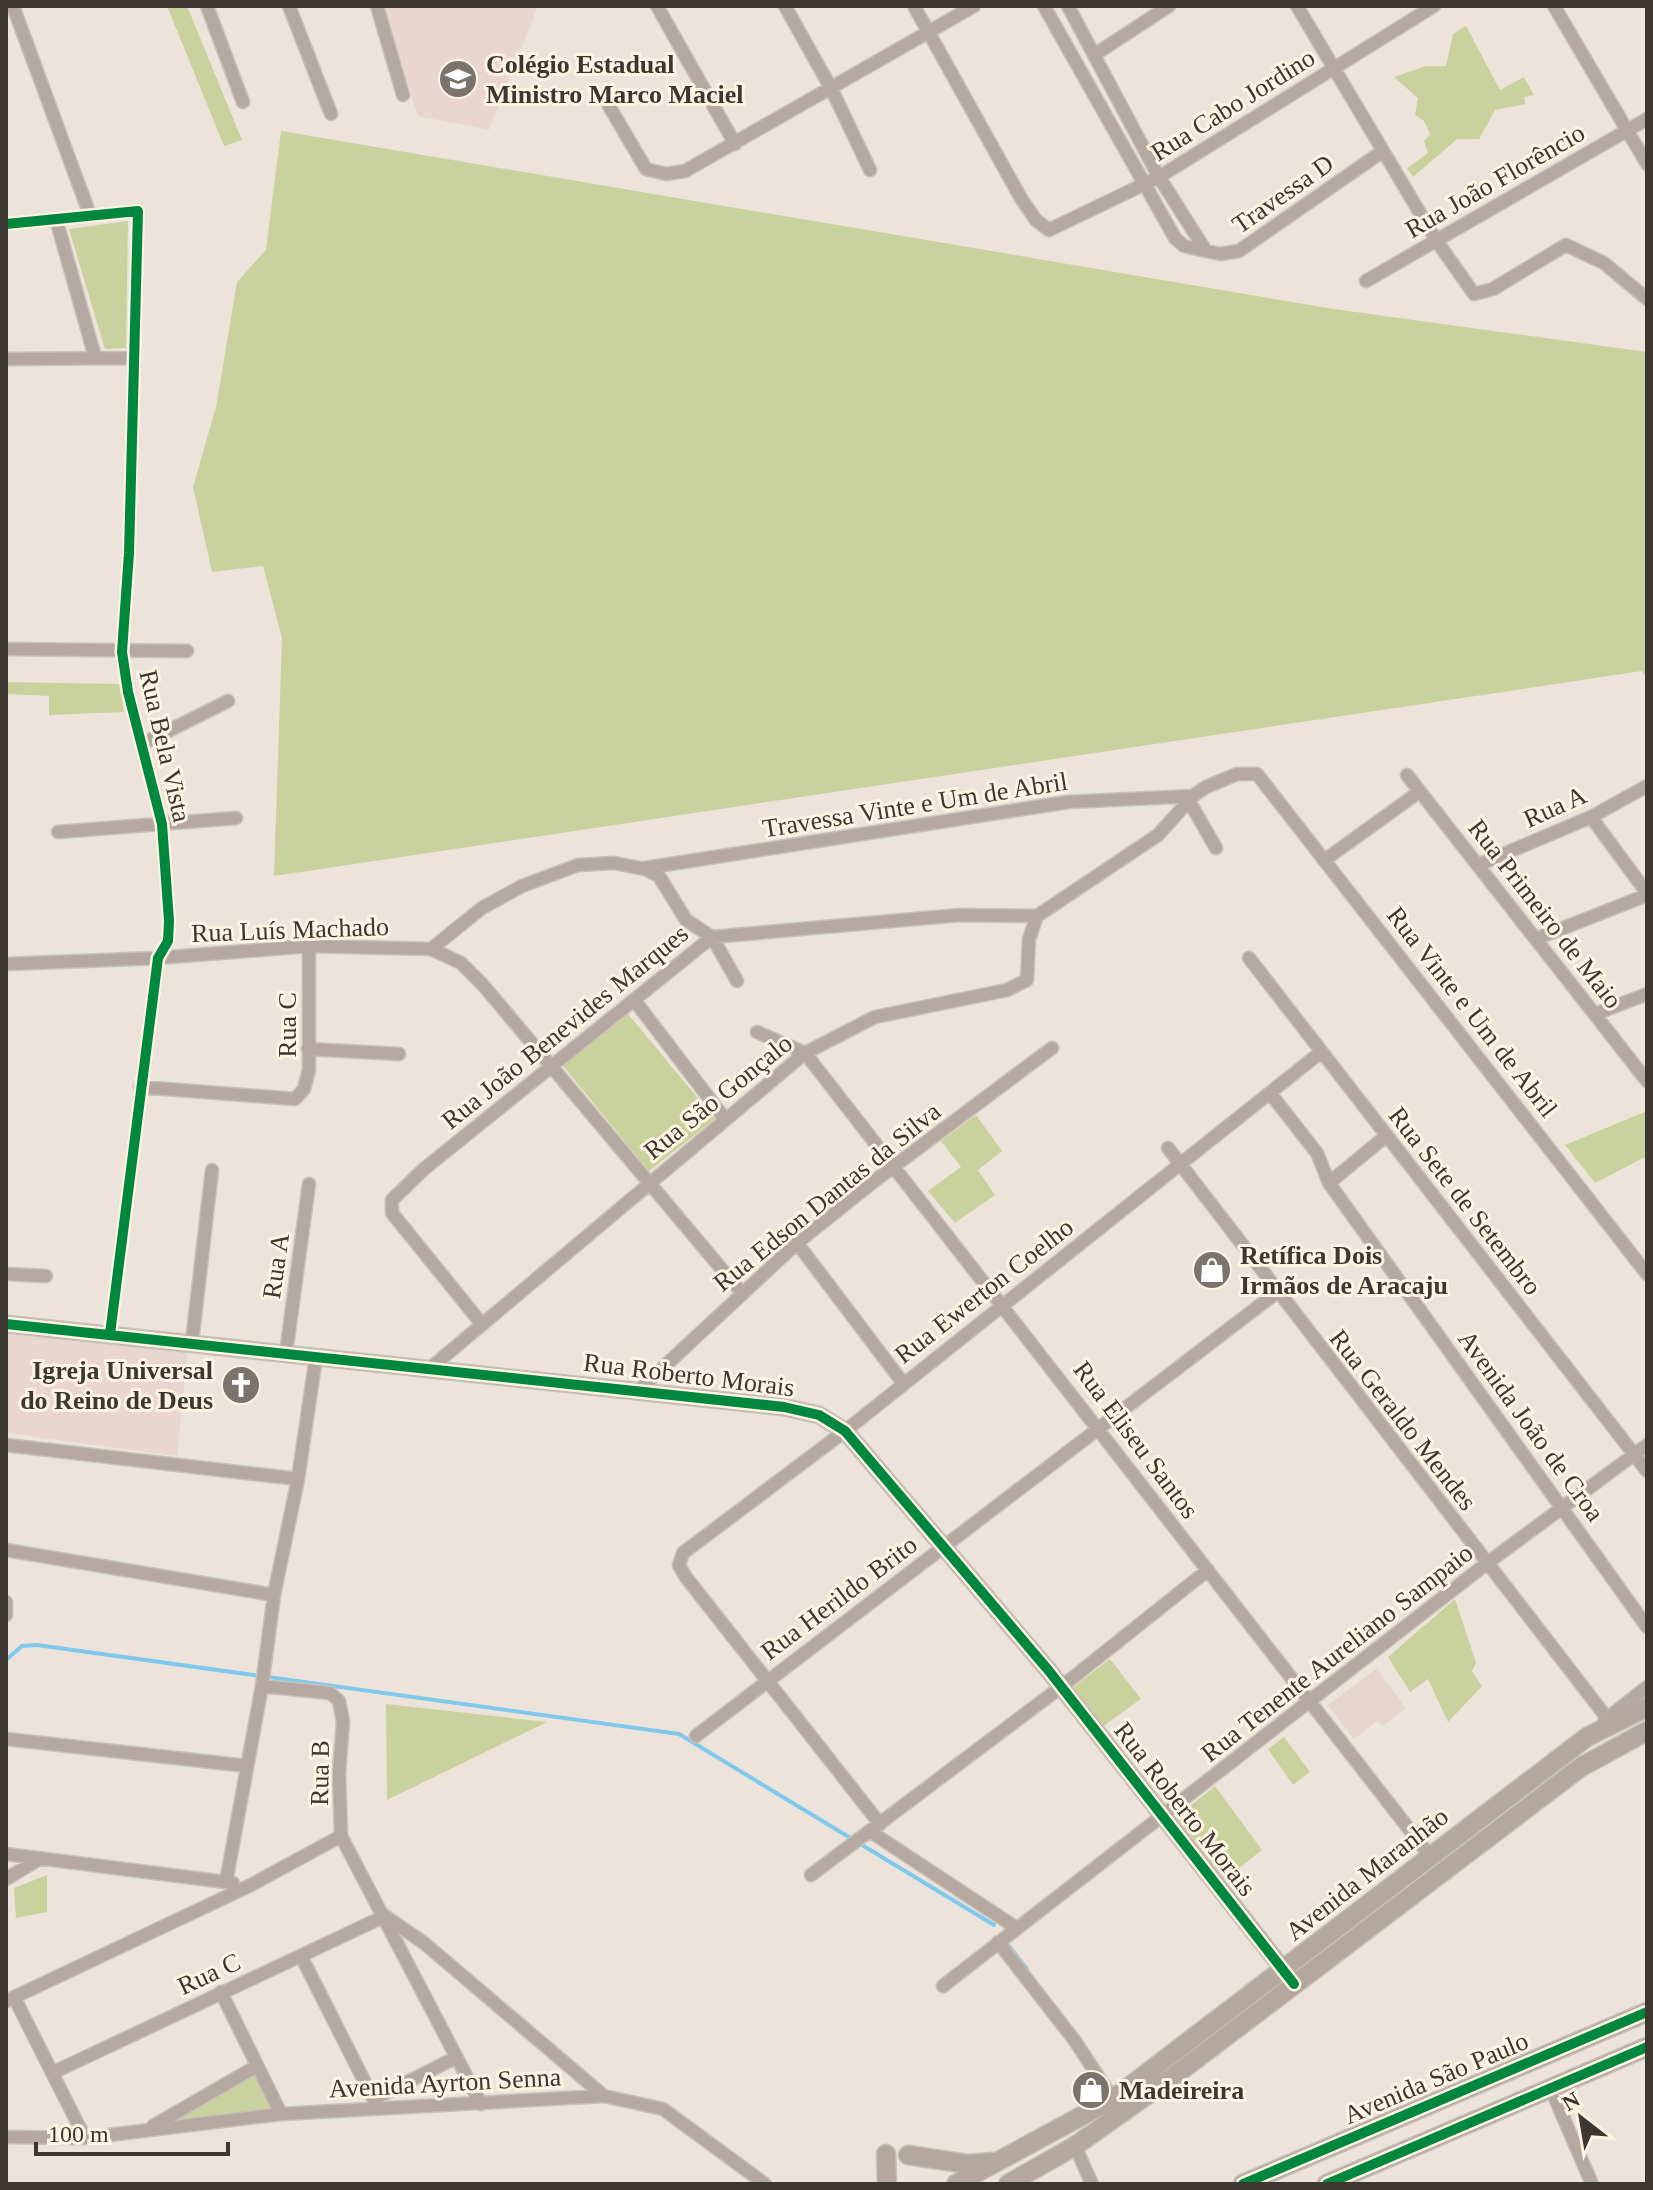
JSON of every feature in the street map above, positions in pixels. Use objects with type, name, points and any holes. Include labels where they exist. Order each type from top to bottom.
[{"type":"main road","name":"Avenida Maranhão","points":[[1008,2184],[1075,2146],[1289,1977],[1430,1856],[1587,1737],[1647,1707]]},
{"type":"main road","name":"Avenida Maranhão","points":[[956,2184],[1113,2099],[1581,1767],[1647,1731]]},
{"type":"main road","name":"Avenida São Paulo","points":[[1243,2184],[1647,2012]]},
{"type":"main road","points":[[1337,2182],[1647,2047]]},
{"type":"main road","points":[[886,2154],[887,2184]]},
{"type":"main road","points":[[908,2155],[967,2164],[999,2162]]},
{"type":"street","points":[[6,224],[90,215],[13,6]]},
{"type":"street","points":[[207,6],[243,102]]},
{"type":"street","points":[[289,6],[331,114]]},
{"type":"street","points":[[377,6],[403,95]]},
{"type":"street","points":[[657,6],[735,144]]},
{"type":"street","points":[[785,6],[832,90],[870,170]]},
{"type":"street","points":[[914,6],[928,33]]},
{"type":"street","points":[[609,106],[646,169],[685,171],[832,90],[974,6]]},
{"type":"street","points":[[1044,6],[1143,185],[1179,243],[1204,248]]},
{"type":"street","points":[[1068,6],[1159,177],[1204,248]]},
{"type":"street","points":[[1094,55],[1169,6]]},
{"type":"street","points":[[1297,6],[1436,240],[1474,294],[1493,289],[1566,245],[1582,249],[1604,263],[1647,299]]},
{"type":"street","name":"Rua Cabo Jordino","points":[[928,33],[1026,207],[1049,230],[1159,177],[1434,6]]},
{"type":"street","points":[[1554,6],[1647,164]]},
{"type":"street","name":"Rua João Florêncio","points":[[1366,281],[1647,119]]},
{"type":"street","name":"Travessa D","points":[[1204,248],[1225,255],[1244,249],[1383,151]]},
{"type":"street","name":"Rua Bela Vista","points":[[90,215],[138,211],[129,553],[122,652],[128,692],[144,743],[162,824],[169,921],[168,941],[158,958],[110,1334]]},
{"type":"street","points":[[56,219],[95,357]]},
{"type":"street","points":[[6,359],[133,358]]},
{"type":"street","points":[[6,649],[187,651]]},
{"type":"street","points":[[144,743],[228,701]]},
{"type":"street","name":"Rua Vinte e Um de Abril","points":[[1191,798],[1237,774],[1253,773],[1261,777],[1647,1274]]},
{"type":"street","name":"Rua Primeiro de Maio","points":[[1407,775],[1480,864],[1647,1081]]},
{"type":"street","name":"Rua A","points":[[1480,864],[1591,817],[1647,786]]},
{"type":"street","points":[[1326,859],[1419,792]]},
{"type":"street","points":[[1037,916],[1158,835],[1191,798],[1216,848]]},
{"type":"street","name":"Travessa Vinte e Um de Abril","points":[[645,869],[1068,802],[1191,798]]},
{"type":"street","points":[[1538,938],[1647,894],[1591,817]]},
{"type":"street","points":[[58,832],[236,818]]},
{"type":"street","points":[[737,981],[712,937],[686,920],[659,876],[645,869],[599,862],[553,873],[482,908],[431,949],[471,973],[741,1292]]},
{"type":"street","name":"Rua João Benevides Marques","points":[[481,1323],[392,1213],[391,1202],[398,1191],[712,937],[960,915],[1037,916]]},
{"type":"street","name":"Rua São Gonçalo","points":[[428,1370],[805,1053],[875,1017],[1007,990],[1027,980],[1029,939],[1037,916]]},
{"type":"street","name":"Rua Luís Machado","points":[[6,964],[158,958],[309,946],[431,949]]},
{"type":"street","name":"Rua C","points":[[140,1087],[295,1099],[308,1078],[309,946]]},
{"type":"street","name":"Rua Sete de Setembro","points":[[1249,958],[1647,1471]]},
{"type":"street","points":[[1595,1014],[1647,994]]},
{"type":"street","points":[[635,1001],[725,1119]]},
{"type":"street","points":[[757,1032],[805,1053]]},
{"type":"street","name":"Rua Edson Dantas da Silva","points":[[639,1390],[797,1243],[1052,1048]]},
{"type":"street","points":[[308,1049],[399,1054]]},
{"type":"street","name":"Rua Ewerton Coelho","points":[[767,1680],[679,1565],[683,1553],[845,1431],[1321,1052]]},
{"type":"street","name":"Rua Eliseu Santos","points":[[805,1053],[1101,1429],[1430,1856]]},
{"type":"street","name":"Avenida João de Croa","points":[[1270,1093],[1317,1153],[1329,1183],[1647,1627]]},
{"type":"street","points":[[1329,1183],[1386,1136]]},
{"type":"street","name":"Rua Geraldo Mendes","points":[[1168,1148],[1276,1293],[1607,1718]]},
{"type":"street","points":[[192,1342],[212,1170]]},
{"type":"street","name":"Rua A","points":[[286,1353],[309,1184]]},
{"type":"street","points":[[797,1243],[903,1383]]},
{"type":"street","points":[[6,1274],[46,1276]]},
{"type":"street","name":"Rua Herildo Brito","points":[[696,1736],[1276,1293]]},
{"type":"street","name":"Rua Roberto Morais","points":[[6,1324],[639,1390],[801,1410],[826,1418],[845,1431],[1061,1687],[1289,1977]]},
{"type":"street","points":[[226,1882],[262,1686],[274,1595],[298,1479],[316,1357]]},
{"type":"street","points":[[6,1445],[298,1479]]},
{"type":"street","name":"Rua Tenente Aureliano Sampaio","points":[[943,1986],[1015,1927],[1164,1818],[1486,1564],[1647,1445]]},
{"type":"street","points":[[6,1550],[274,1595]]},
{"type":"street","points":[[811,1875],[851,1848],[1061,1687],[1208,1570]]},
{"type":"street","points":[[6,1602],[6,1615]]},
{"type":"street","points":[[767,1680],[876,1828],[1015,1927]]},
{"type":"street","name":"Rua B","points":[[262,1686],[330,1693],[339,1701],[343,1722],[339,1773],[341,1836],[481,2104]]},
{"type":"street","points":[[1587,1737],[1647,1687]]},
{"type":"street","points":[[6,1739],[247,1766]]},
{"type":"street","points":[[85,2138],[10,1999],[251,1885],[341,1836]]},
{"type":"street","points":[[6,1854],[251,1885]]},
{"type":"street","points":[[6,1879],[39,1859]]},
{"type":"street","points":[[385,1916],[424,1943],[604,2096]]},
{"type":"street","name":"Rua C","points":[[52,2073],[385,1916]]},
{"type":"street","points":[[998,1942],[1075,2041],[1113,2099]]},
{"type":"street","points":[[301,1956],[376,2104],[455,2058]]},
{"type":"street","points":[[221,1992],[281,2114]]},
{"type":"street","points":[[147,2129],[257,2066]]},
{"type":"street","points":[[1551,2089],[1592,2184]]},
{"type":"street","name":"Avenida Ayrton Senna","points":[[6,2137],[85,2138],[376,2104],[481,2104],[604,2096],[663,2109],[765,2184]]},
{"type":"street","points":[[1075,2146],[1092,2184]]},
{"type":"shaded area","name":"Colégio Estadual Ministro Marco Maciel","points":[[384,6],[538,6],[489,130],[418,116]]},
{"type":"shaded area","points":[[6,1329],[188,1348],[177,1456],[6,1433]]},
{"type":"shaded area","points":[[1377,1668],[1406,1709],[1382,1726],[1377,1721],[1354,1739],[1328,1705]]},
{"type":"green space","points":[[167,6],[187,6],[242,140],[224,146]]},
{"type":"green space","points":[[1466,26],[1500,90],[1524,77],[1534,95],[1524,97],[1525,104],[1495,110],[1479,139],[1457,139],[1413,177],[1407,168],[1428,153],[1424,141],[1430,134],[1424,121],[1415,115],[1418,98],[1394,77],[1426,66],[1446,66],[1453,34]]},
{"type":"green space","points":[[281,131],[1334,309],[1647,352],[1647,678],[1642,671],[274,876],[282,638],[263,566],[212,572],[193,487],[216,407],[237,282],[266,250]]},
{"type":"green space","points":[[128,221],[126,348],[105,349],[69,229]]},
{"type":"green space","points":[[6,682],[121,684],[124,712],[49,715],[49,696],[6,694]]},
{"type":"green space","points":[[628,1014],[715,1119],[649,1171],[563,1066]]},
{"type":"green space","points":[[1647,1111],[1647,1156],[1595,1183],[1565,1145]]},
{"type":"green space","points":[[976,1115],[1002,1151],[978,1170],[995,1195],[955,1223],[928,1191],[961,1167],[941,1141]]},
{"type":"green space","points":[[1455,1599],[1476,1663],[1472,1671],[1482,1686],[1448,1722],[1428,1679],[1410,1692],[1388,1657]]},
{"type":"green space","points":[[1110,1659],[1141,1699],[1102,1727],[1071,1689]]},
{"type":"green space","points":[[386,1704],[547,1722],[387,1800]]},
{"type":"green space","points":[[1284,1737],[1310,1772],[1293,1785],[1268,1749]]},
{"type":"green space","points":[[1215,1786],[1262,1850],[1224,1880],[1176,1817]]},
{"type":"green space","points":[[47,1875],[47,1912],[16,1918],[14,1888]]},
{"type":"green space","points":[[255,2075],[271,2108],[172,2122]]},
{"type":"waterway","points":[[6,1660],[22,1646],[37,1645],[679,1734],[994,1925]]},
{"type":"waterway","points":[[1009,1946],[1027,1969]]},
{"type":"cycle path","points":[[6,224],[138,211],[129,553],[122,652],[128,692],[162,824],[169,921],[168,941],[158,958],[110,1334]]},
{"type":"cycle path","points":[[6,1324],[784,1407],[819,1415],[845,1431],[1049,1671],[1294,1984]]},
{"type":"cycle path","points":[[1243,2184],[1647,2012]]},
{"type":"cycle path","points":[[1327,2184],[1647,2047]]},
{"type":"place","name":"Colégio Estadual Ministro Marco Maciel","points":[[458,79]]},
{"type":"place","name":"Retífica Dois Irmãos de Aracaju","points":[[1212,1270]]},
{"type":"place","name":"Igreja Universal do Reino de Deus","points":[[241,1385]]},
{"type":"place","name":"Madeireira","points":[[1091,2090]]}]
